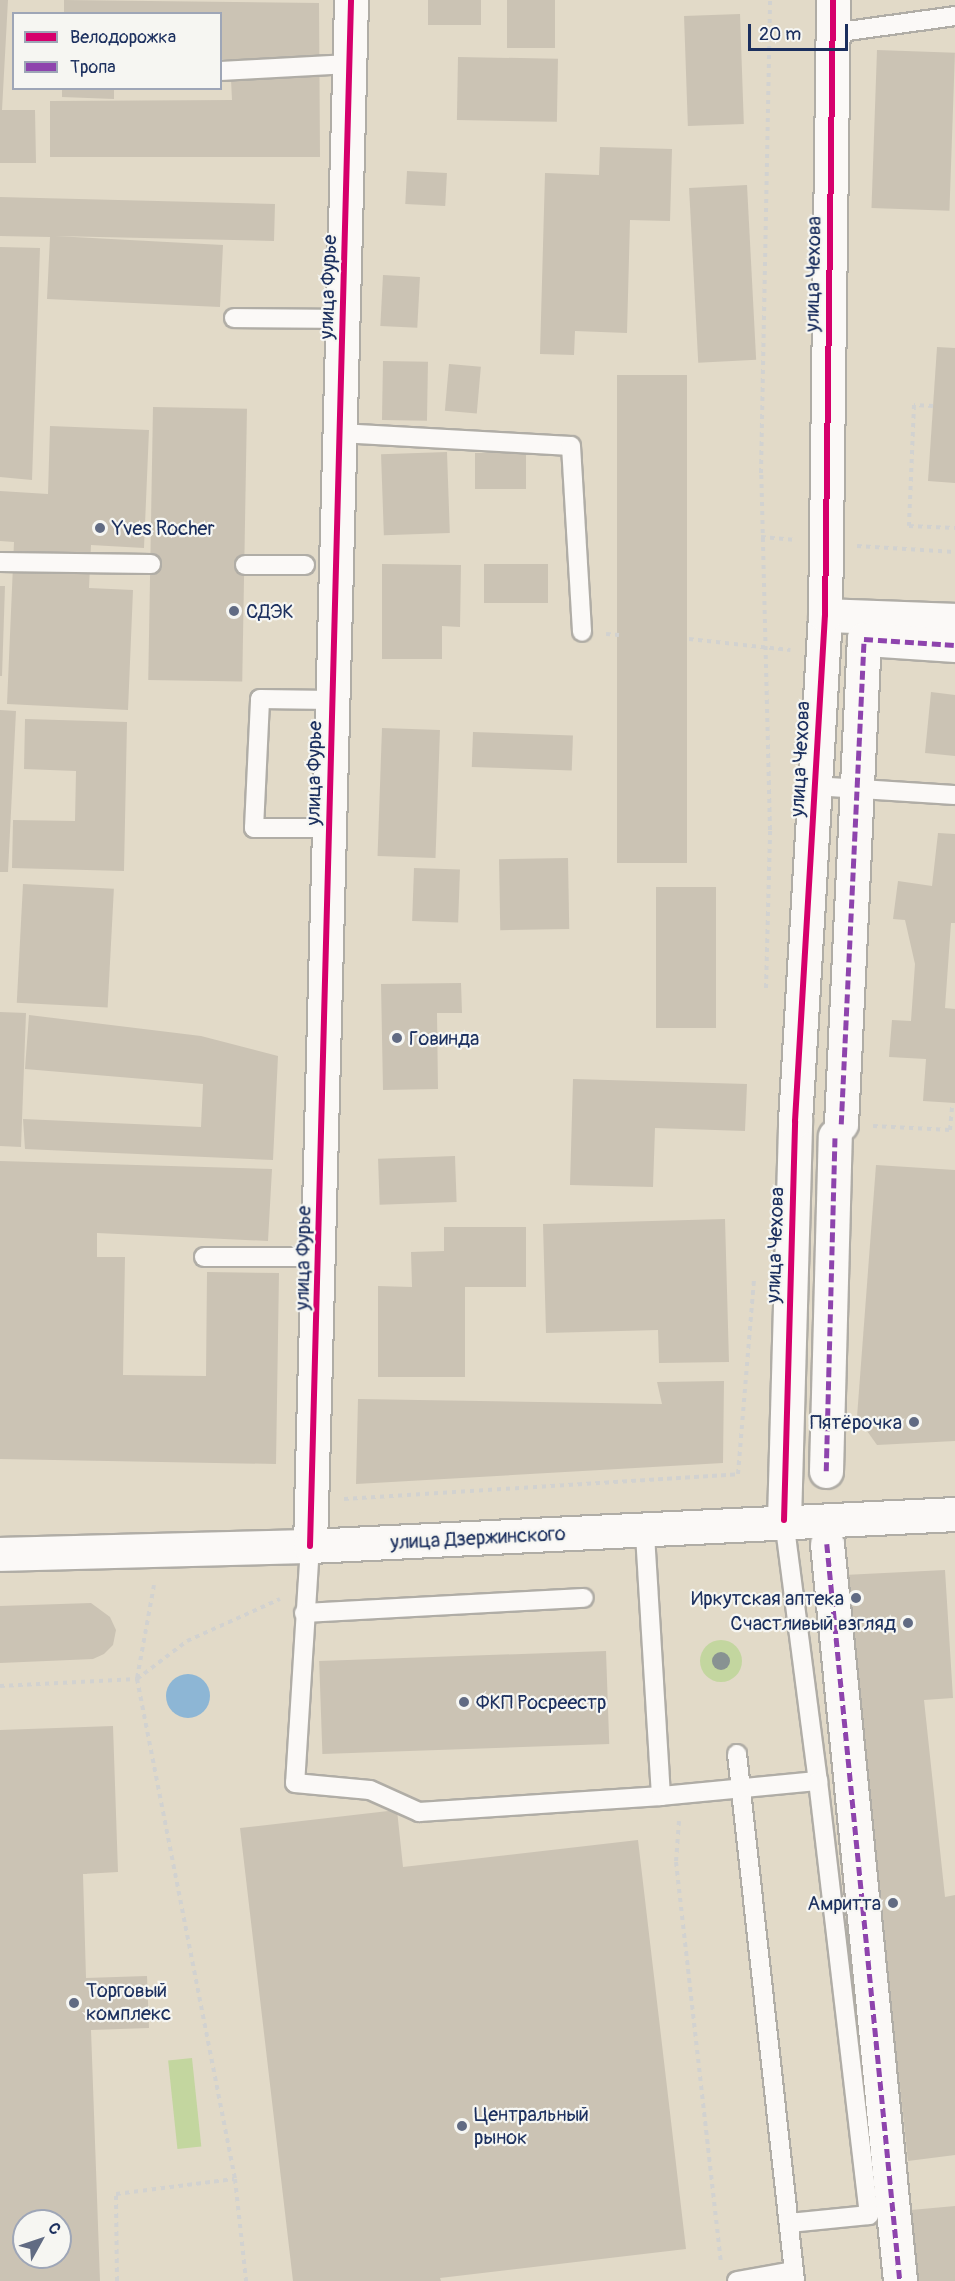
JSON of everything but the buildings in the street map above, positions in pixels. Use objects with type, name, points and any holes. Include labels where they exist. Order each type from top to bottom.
[{"type":"street","name":"улица Фурье","points":[[310,1546],[320,1257],[351,0]]},
{"type":"street","name":"улица Чехова","points":[[784,1520],[795,1121],[825,615],[833,0]]},
{"type":"street","points":[[825,615],[955,620]]},
{"type":"street","points":[[826,1470],[838,1130],[864,639],[955,645]]},
{"type":"street","name":"улица Дзержинского","points":[[0,1554],[310,1546],[645,1531],[784,1520],[955,1514]]},
{"type":"street","points":[[826,1544],[900,2281]]},
{"type":"lane","points":[[833,33],[955,16]]},
{"type":"lane","points":[[222,71],[350,64]]},
{"type":"lane","points":[[234,318],[344,319]]},
{"type":"lane","points":[[340,433],[571,446],[582,632]]},
{"type":"lane","points":[[0,562],[151,564]]},
{"type":"lane","points":[[245,565],[305,565]]},
{"type":"lane","points":[[330,828],[254,828],[260,699],[332,700]]},
{"type":"lane","points":[[815,786],[955,795]]},
{"type":"lane","points":[[204,1257],[320,1257]]},
{"type":"lane","points":[[784,1520],[818,1781],[869,2215],[789,2223]]},
{"type":"lane","points":[[645,1531],[661,1796]]},
{"type":"lane","points":[[310,1546],[295,1783],[370,1790],[419,1812],[661,1796],[818,1781]]},
{"type":"lane","points":[[304,1613],[584,1598]]},
{"type":"lane","points":[[737,1754],[795,2276],[737,2281]]},
{"type":"path","points":[[766,997],[770,830],[762,646],[761,472],[770,0]]},
{"type":"path","points":[[933,406],[914,405],[909,526],[955,528]]},
{"type":"path","points":[[689,639],[823,653]]},
{"type":"path","points":[[838,1130],[950,1130],[952,1107]]},
{"type":"path","points":[[337,1499],[738,1474],[755,1267]]},
{"type":"path","points":[[153,1585],[137,1679],[235,2179],[246,2281]]},
{"type":"path","points":[[0,1686],[137,1679],[187,1641],[306,1588]]},
{"type":"path","points":[[680,1794],[676,1862],[722,2269]]},
{"type":"path","points":[[117,2281],[116,2194],[235,2179]]},
{"type":"green space","points":[[721,1640],[736,1646],[742,1661],[736,1676],[721,1682],[706,1676],[700,1661],[706,1646]]},
{"type":"green space","points":[[192,2058],[201,2147],[177,2149],[168,2061]]},
{"type":"water","points":[[188,1674],[203,1681],[210,1696],[203,1711],[188,1718],[173,1711],[166,1696],[173,1681]]},
{"type":"marked path","points":[[841,1124],[864,639],[955,645]]},
{"type":"marked path","points":[[826,1471],[835,1136]]},
{"type":"marked path","points":[[827,1544],[900,2281]]},
{"type":"cycle path","points":[[310,1546],[351,0]]},
{"type":"cycle path","points":[[784,1520],[795,1121],[825,615],[833,0]]},
{"type":"place","name":"Yves Rocher","points":[[100,528]]},
{"type":"place","name":"СДЭК","points":[[234,611]]},
{"type":"place","name":"Говинда","points":[[397,1038]]},
{"type":"place","name":"Пятёрочка","points":[[914,1422]]},
{"type":"place","name":"Иркутская аптека","points":[[856,1598]]},
{"type":"place","name":"Счастливый взгляд","points":[[908,1623]]},
{"type":"place","name":"ФКП Росреестр","points":[[464,1702]]},
{"type":"place","name":"Амритта","points":[[893,1903]]},
{"type":"place","name":"Торговый комплекс","points":[[74,2003]]},
{"type":"place","name":"Центральный рынок","points":[[462,2126]]}]
